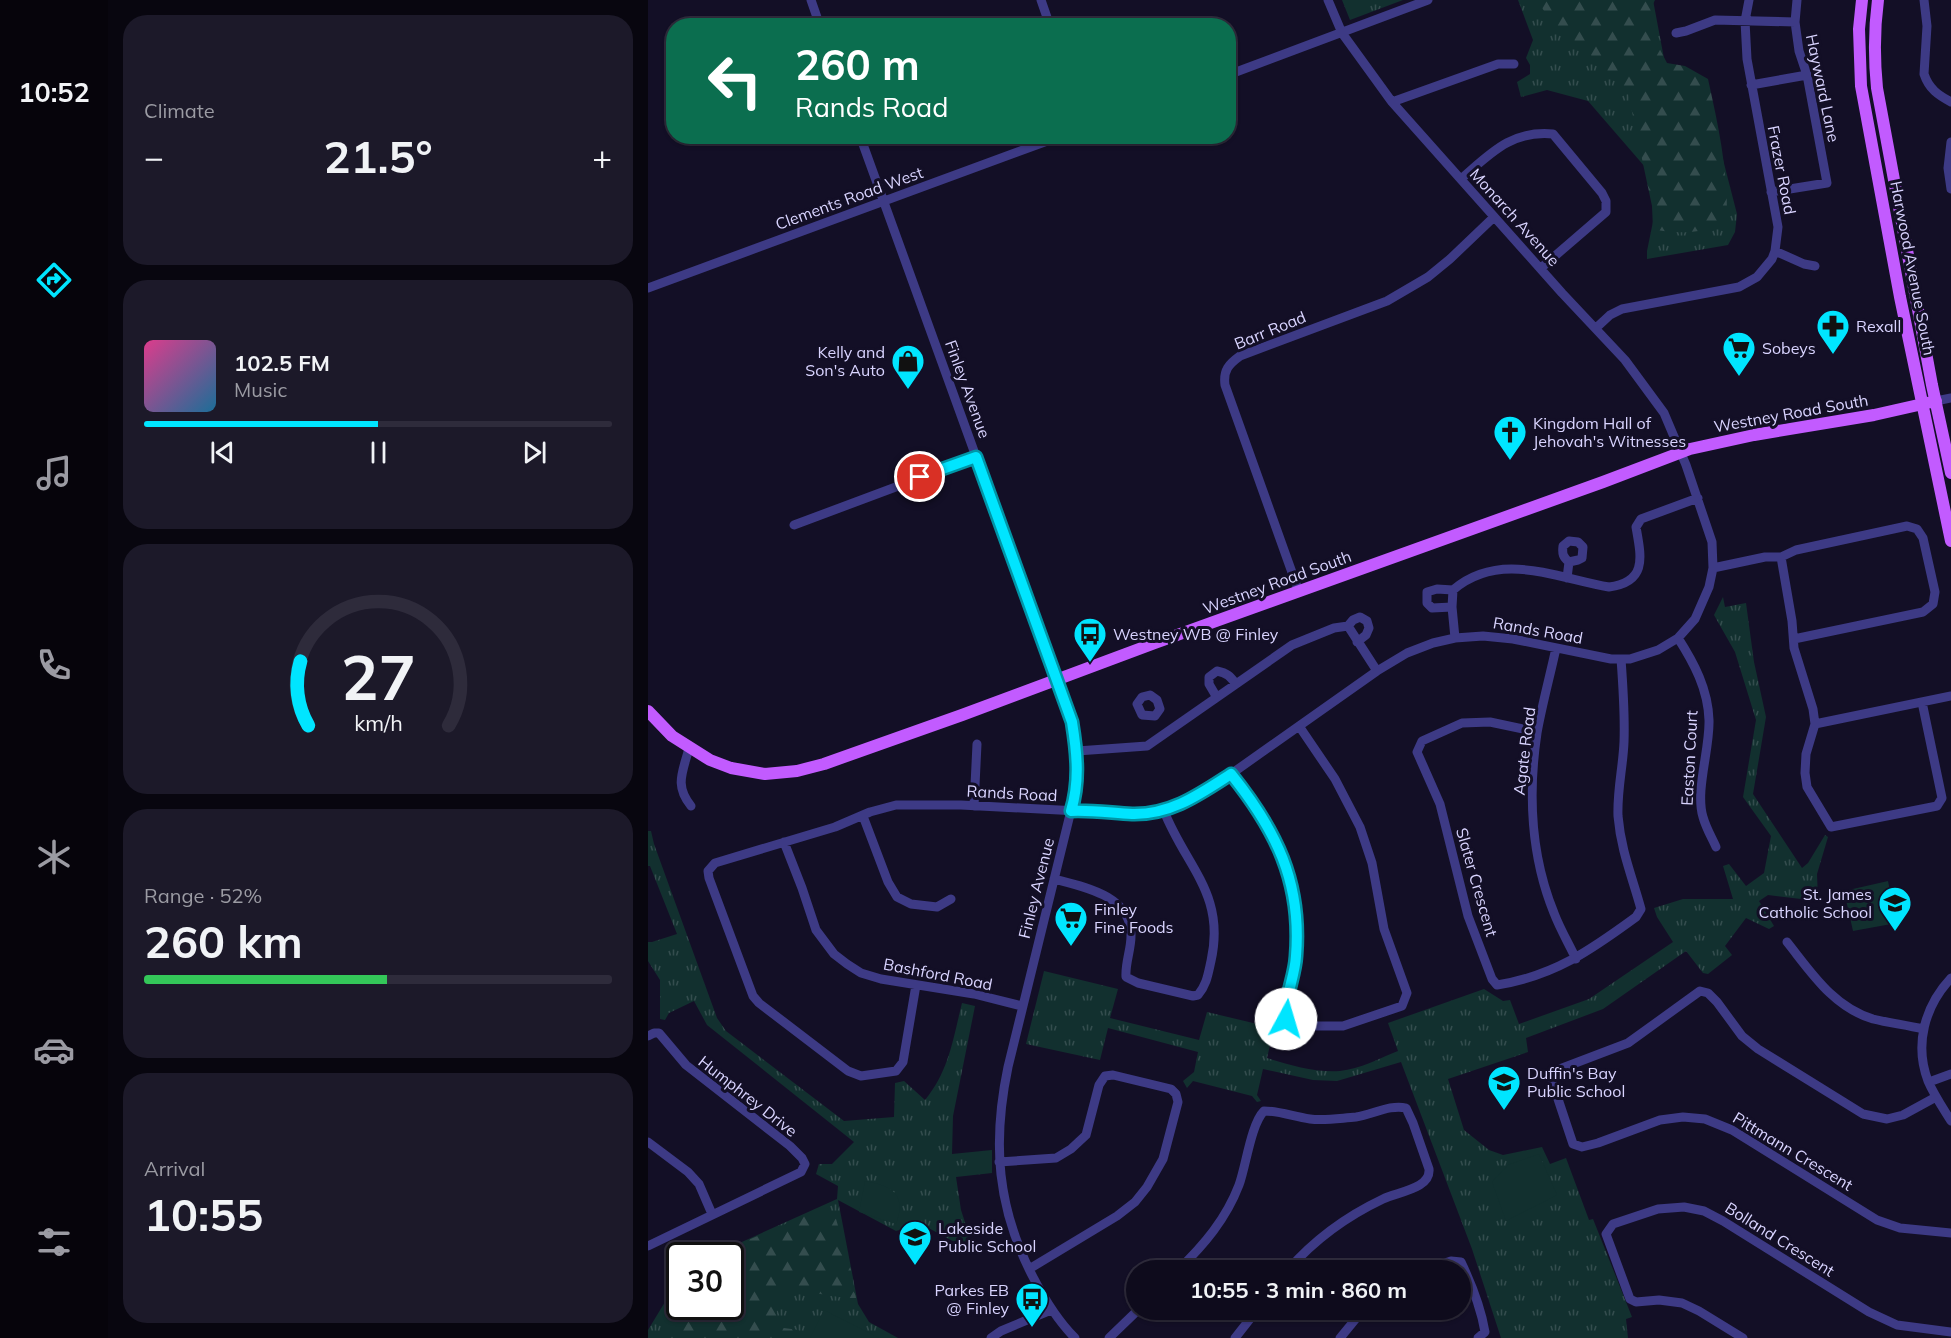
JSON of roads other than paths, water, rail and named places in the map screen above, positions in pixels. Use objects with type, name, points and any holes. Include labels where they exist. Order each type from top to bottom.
[{"type":"main road","name":"Harwood Avenue South","points":[[1862,0],[1859,29],[1861,86],[1951,541]]},
{"type":"main road","name":"Harwood Avenue South","points":[[1878,0],[1874,33],[1877,88],[1951,473]]},
{"type":"main road","name":"Westney Road South","points":[[648,711],[672,736],[710,760],[731,768],[765,774],[797,771],[844,757],[1690,448],[1874,415],[1936,401]]},
{"type":"street","points":[[811,0],[817,18]]},
{"type":"street","points":[[1041,0],[1047,18]]},
{"type":"street","name":"Monarch Avenue","points":[[1328,0],[1342,33],[1392,102],[1625,360],[1665,412],[1681,453]]},
{"type":"street","points":[[1236,72],[1428,0]]},
{"type":"street","name":"Frazer Road","points":[[1749,0],[1745,21],[1745,40],[1751,85],[1778,227],[1775,251]]},
{"type":"street","name":"Hayward Lane","points":[[1771,192],[1827,183],[1807,75],[1799,51],[1795,22],[1797,0]]},
{"type":"street","points":[[1924,0],[1927,26],[1923,74],[1935,93],[1951,102]]},
{"type":"street","points":[[1676,33],[1715,20],[1795,22]]},
{"type":"street","points":[[1392,102],[1498,64],[1514,64]]},
{"type":"street","points":[[1751,85],[1807,75]]},
{"type":"street","points":[[1461,179],[1503,144],[1539,133],[1553,134],[1602,193],[1606,201],[1606,212],[1541,268]]},
{"type":"street","points":[[1951,142],[1948,168],[1951,189]]},
{"type":"street","name":"Finley Avenue","points":[[863,144],[1072,722],[1077,751],[1077,786],[1001,1098],[998,1152],[1002,1189],[1019,1249],[1051,1310],[1075,1338]]},
{"type":"street","name":"Clements Road West","points":[[648,288],[1039,144]]},
{"type":"street","name":"Barr Road","points":[[1299,592],[1225,385],[1226,369],[1240,356],[1387,301],[1411,288],[1450,259],[1494,217]]},
{"type":"street","points":[[1596,328],[1610,315],[1622,309],[1739,287],[1757,277],[1767,267],[1775,251],[1804,264],[1815,266]]},
{"type":"street","points":[[1936,401],[1951,398]]},
{"type":"street","name":"Rands Road","points":[[916,985],[903,1062],[896,1071],[861,1076],[848,1071],[759,1003],[750,988],[708,871],[715,863],[836,827],[896,805],[974,806],[1136,814],[1164,811],[1189,801],[1231,774],[1377,671],[1407,653],[1455,638],[1484,636],[1513,639],[1621,659],[1630,659],[1658,650],[1677,638],[1695,619],[1709,587],[1713,568],[1712,542],[1681,453]]},
{"type":"street","points":[[794,525],[976,457]]},
{"type":"street","points":[[1452,607],[1432,608],[1427,603],[1428,592],[1437,589],[1453,590],[1464,581],[1500,568],[1520,569],[1609,587],[1619,586],[1635,576],[1640,568],[1641,559],[1635,527],[1641,519],[1698,498]]},
{"type":"street","points":[[1713,568],[1765,557],[1781,557],[1796,550],[1907,526],[1917,529],[1923,538],[1935,592],[1933,604],[1923,612],[1794,639]]},
{"type":"street","points":[[1781,557],[1798,662],[1813,709],[1815,724],[1806,754],[1804,772],[1807,787],[1831,827],[1937,806],[1942,798],[1922,702]]},
{"type":"street","points":[[1567,578],[1569,562]]},
{"type":"street","points":[[1453,590],[1455,638]]},
{"type":"street","points":[[1077,751],[1147,746],[1292,645],[1334,628],[1348,626],[1353,620],[1360,618],[1367,621],[1369,628],[1366,635],[1357,642]]},
{"type":"street","points":[[1348,626],[1377,671]]},
{"type":"street","name":"Easton Court","points":[[1677,638],[1699,675],[1706,696],[1709,734],[1701,795],[1702,816],[1716,847]]},
{"type":"street","name":"Agate Road","points":[[1556,648],[1538,732],[1533,772],[1532,811],[1541,873],[1554,914],[1576,959]]},
{"type":"street","name":"Slater Crescent","points":[[1538,732],[1490,722],[1462,723],[1422,741],[1417,752],[1440,804],[1468,916],[1492,979],[1497,985],[1512,983],[1576,959],[1636,917],[1641,909],[1628,870],[1618,817],[1618,791],[1624,743],[1621,659]]},
{"type":"street","points":[[1216,696],[1209,684],[1209,677],[1217,671],[1224,672],[1236,684]]},
{"type":"street","points":[[1815,724],[1951,696]]},
{"type":"street","points":[[1155,716],[1166,731]]},
{"type":"street","points":[[1231,774],[1277,842],[1293,888],[1296,963],[1285,1009],[1286,1019],[1308,1026],[1343,1026],[1402,1006],[1407,993],[1384,929],[1372,863],[1360,826],[1335,779],[1299,726]]},
{"type":"street","points":[[974,806],[977,744]]},
{"type":"street","points":[[688,748],[680,784],[683,797],[691,806]]},
{"type":"street","points":[[1054,879],[1106,896],[1122,908],[1127,915],[1131,936],[1125,967],[1126,977],[1138,983],[1193,996],[1198,995],[1205,986],[1212,957],[1215,923],[1204,884],[1171,830],[1164,811]]},
{"type":"street","points":[[863,816],[888,882],[897,897],[911,904],[937,907],[951,899]]},
{"type":"street","name":"Bashford Road","points":[[784,842],[816,930],[834,954],[861,973],[881,979],[974,994],[1022,1006]]},
{"type":"street","points":[[1787,942],[1833,997],[1853,1011],[1871,1018],[1923,1029]]},
{"type":"street","points":[[1951,978],[1930,1008],[1923,1029],[1924,1066],[1936,1097],[1951,1121]]},
{"type":"street","name":"Pittmann Crescent","points":[[1936,1097],[1903,1114],[1887,1119],[1863,1114],[1758,1049],[1742,1036],[1717,1002],[1705,992],[1700,991],[1628,1043],[1557,1070],[1551,1078],[1573,1143],[1582,1147],[1660,1120],[1683,1117],[1705,1119],[1732,1130],[1877,1220],[1900,1228],[1951,1233]]},
{"type":"street","name":"Humphrey Drive","points":[[648,1036],[659,1033],[686,1065],[790,1146],[802,1158],[804,1164],[801,1172],[648,1246]]},
{"type":"street","points":[[1929,1082],[1951,1074]]},
{"type":"street","points":[[999,1162],[1056,1158],[1071,1149],[1086,1135],[1099,1084],[1105,1076],[1113,1075],[1171,1089],[1176,1094],[1178,1102],[1163,1159],[1147,1187],[1135,1202],[1117,1216],[1029,1269]]},
{"type":"street","points":[[1187,1260],[1212,1234],[1228,1209],[1243,1174],[1257,1120],[1264,1111],[1310,1119],[1333,1119],[1361,1116],[1399,1106],[1406,1108],[1430,1175],[1424,1183],[1384,1198],[1346,1218],[1308,1248],[1297,1260]]},
{"type":"street","points":[[648,1142],[688,1172],[699,1184],[712,1215]]},
{"type":"street","name":"Bolland Crescent","points":[[1743,1338],[1700,1311],[1682,1303],[1659,1300],[1636,1302],[1630,1299],[1606,1234],[1613,1224],[1658,1209],[1684,1207],[1704,1211],[1869,1312],[1897,1325],[1951,1332]]},
{"type":"street","points":[[1471,1284],[1483,1318],[1485,1332],[1478,1338]]},
{"type":"street","points":[[991,1338],[1001,1331],[1051,1310]]},
{"type":"street","points":[[1109,1338],[1128,1320]]},
{"type":"street","points":[[1235,1338],[1249,1320]]},
{"type":"street","points":[[1340,1338],[1355,1320]]},
{"type":"place","name":"Rexall","points":[[1833,355]]},
{"type":"place","name":"Sobeys","points":[[1739,377]]},
{"type":"place","name":"Kelly and Son's Auto","points":[[908,390]]},
{"type":"place","name":"Kingdom Hall of Jehovah's Witnesses","points":[[1510,461]]},
{"type":"place","name":"Westney WB @ Finley","points":[[1090,663]]},
{"type":"place","name":"St. James Catholic School","points":[[1895,932]]},
{"type":"place","name":"Finley Fine Foods","points":[[1071,947]]},
{"type":"place","name":"Duffin's Bay Public School","points":[[1504,1111]]},
{"type":"place","name":"Lakeside Public School","points":[[915,1266]]},
{"type":"place","name":"Parkes EB @ Finley","points":[[1032,1328]]}]
